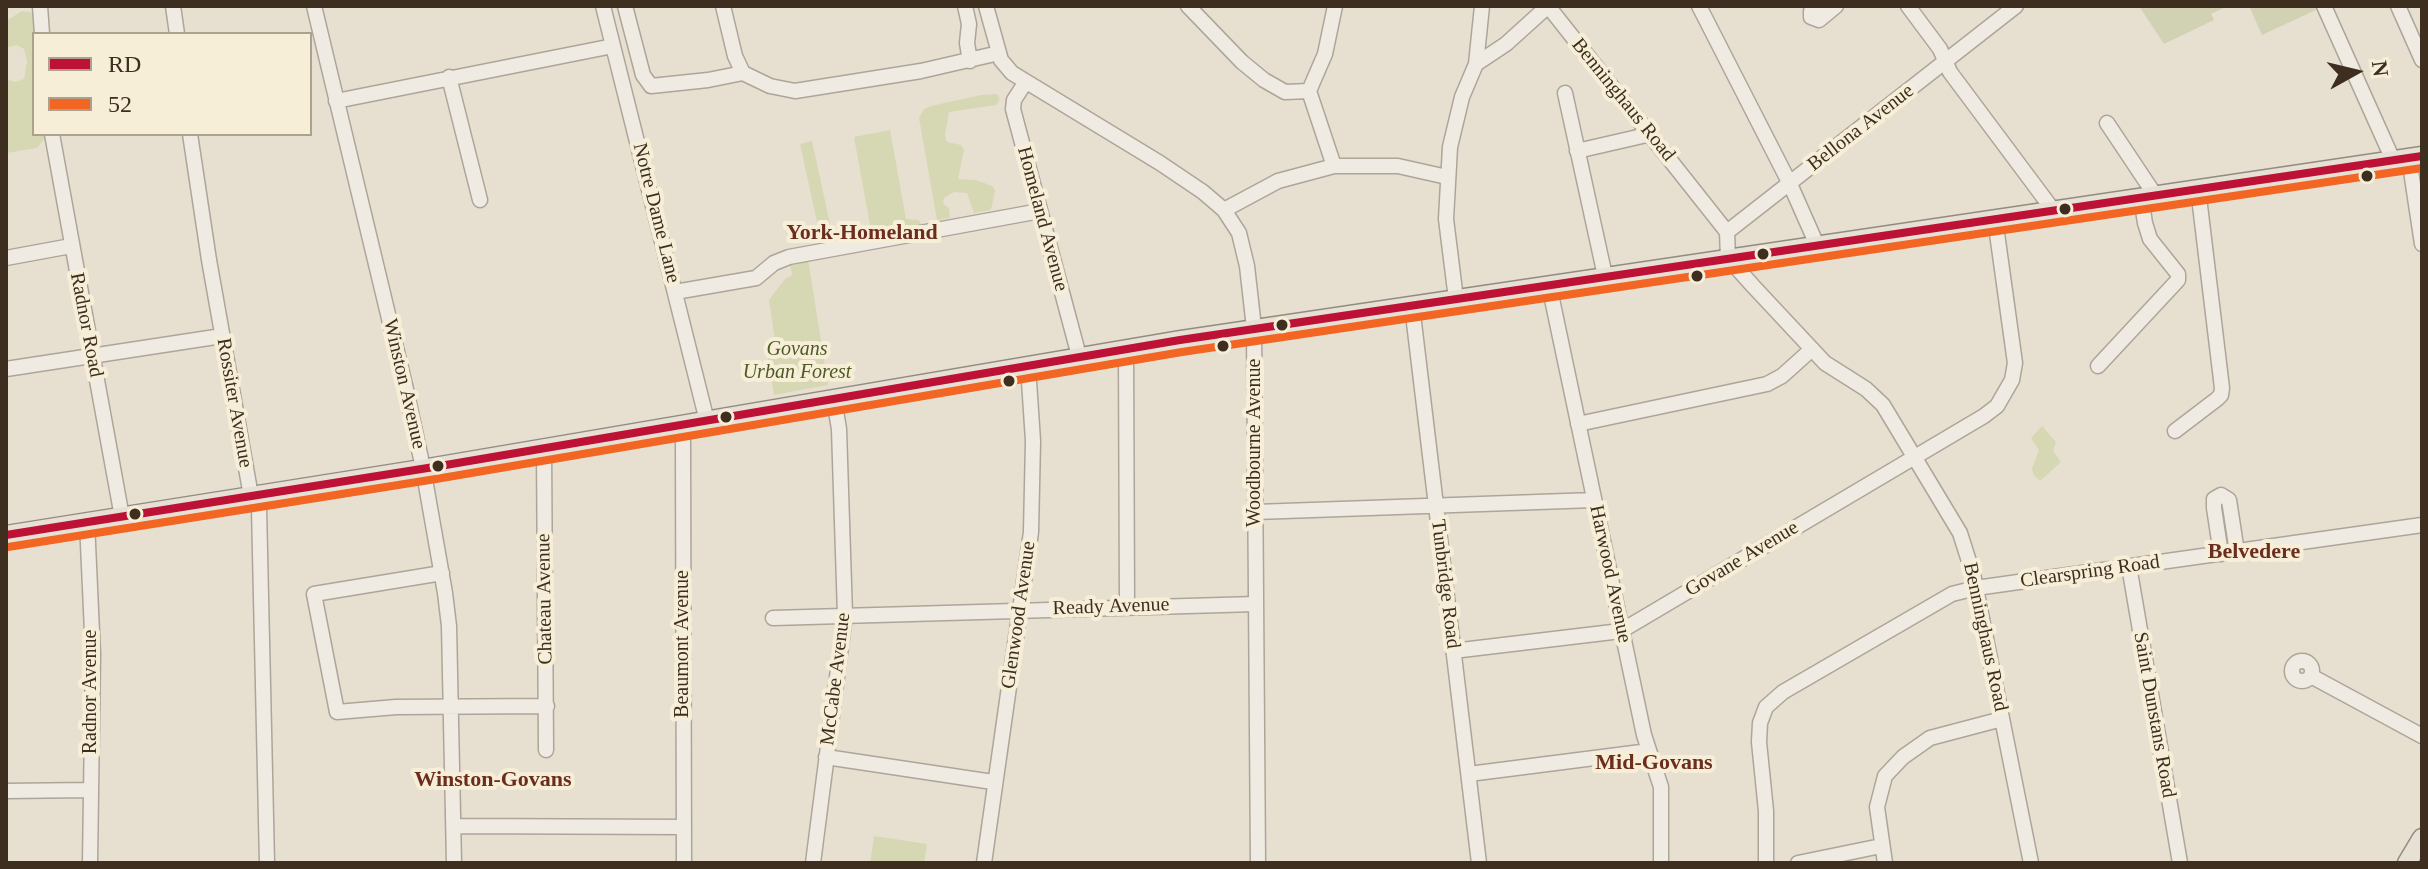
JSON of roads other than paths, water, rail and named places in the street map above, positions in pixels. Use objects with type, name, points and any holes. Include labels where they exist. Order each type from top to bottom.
[{"type":"main road","points":[[6,535],[707,421],[1126,348],[2408,158]]},
{"type":"main road","points":[[2407,863],[2422,838]]},
{"type":"street","points":[[40,6],[42,32]]},
{"type":"street","points":[[173,6],[177,32]]},
{"type":"street","name":"Winston Avenue","points":[[314,6],[423,468],[442,573],[449,626],[454,863]]},
{"type":"street","name":"Notre Dame Lane","points":[[603,6],[707,421]]},
{"type":"street","points":[[625,6],[643,75],[651,86],[743,73],[770,86],[795,91],[865,81],[999,53],[986,6]]},
{"type":"street","points":[[723,6],[735,56],[743,73]]},
{"type":"street","points":[[965,6],[970,61]]},
{"type":"street","points":[[1188,6],[1242,62],[1264,80],[1285,92],[1309,91]]},
{"type":"street","points":[[1334,166],[1309,91],[1322,61],[1334,21],[1335,6]]},
{"type":"street","points":[[1456,299],[1446,219],[1447,177],[1453,127],[1476,64],[1482,6]]},
{"type":"street","points":[[1476,64],[1506,44],[1548,6]]},
{"type":"street","name":"Benninghaus Road","points":[[1548,6],[1727,232]]},
{"type":"street","points":[[1699,6],[1790,184],[1817,245]]},
{"type":"street","points":[[1816,6],[1811,11],[1811,17],[1819,20],[1836,6]]},
{"type":"street","points":[[1908,6],[1940,49],[1950,72],[2053,210]]},
{"type":"street","name":"Bellona Avenue","points":[[1727,232],[2016,6]]},
{"type":"street","points":[[2324,6],[2408,158],[2422,244]]},
{"type":"street","points":[[2398,6],[2422,60]]},
{"type":"street","points":[[336,101],[613,46]]},
{"type":"street","name":"Woodbourne Avenue","points":[[999,53],[1005,66],[1025,83],[1160,163],[1224,210],[1239,233],[1254,328],[1258,863]]},
{"type":"street","points":[[449,77],[480,200]]},
{"type":"street","name":"Homeland Avenue","points":[[1025,83],[1014,100],[1013,109],[1079,356]]},
{"type":"street","points":[[1565,93],[1605,276]]},
{"type":"street","points":[[2098,366],[2178,280],[2178,274],[2150,239],[2148,196],[2107,123]]},
{"type":"street","points":[[1577,151],[1651,134]]},
{"type":"street","name":"Radnor Road","points":[[52,136],[122,517]]},
{"type":"street","name":"Rossiter Avenue","points":[[190,136],[251,496],[259,508],[267,863]]},
{"type":"street","points":[[1224,210],[1278,181],[1334,166],[1398,166],[1447,177]]},
{"type":"street","points":[[2175,431],[2217,399],[2222,388],[2198,189]]},
{"type":"street","points":[[675,292],[756,278],[778,260],[789,257],[1040,211]]},
{"type":"street","name":"Govane Avenue","points":[[1453,651],[1621,631],[1984,416],[2004,396],[2014,374],[2015,354],[1995,219]]},
{"type":"street","points":[[1727,232],[1728,258]]},
{"type":"street","points":[[6,258],[71,246]]},
{"type":"street","name":"Benninghaus Road","points":[[1728,258],[1825,363],[1877,398],[1960,533],[1976,588],[2031,863]]},
{"type":"street","name":"Harwood Avenue","points":[[1549,285],[1621,631],[1649,751],[1661,787],[1661,863]]},
{"type":"street","name":"Tunbridge Road","points":[[1412,306],[1479,863]]},
{"type":"street","points":[[6,369],[222,336]]},
{"type":"street","points":[[1126,348],[1127,606]]},
{"type":"street","points":[[1578,424],[1767,384],[1782,376],[1812,349]]},
{"type":"street","name":"Glenwood Avenue","points":[[984,863],[1033,500],[1028,366]]},
{"type":"street","name":"McCabe Avenue","points":[[813,863],[845,615],[839,429],[834,399]]},
{"type":"street","name":"Beaumont Avenue","points":[[680,425],[683,442],[684,863]]},
{"type":"street","name":"Chateau Avenue","points":[[544,448],[546,750]]},
{"type":"street","points":[[2221,554],[2214,499],[2221,495],[2229,500],[2237,552]]},
{"type":"street","points":[[1256,512],[1594,500]]},
{"type":"street","name":"Radnor Avenue","points":[[87,522],[93,654],[90,863]]},
{"type":"street","name":"Clearspring Road","points":[[1766,863],[1760,723],[1766,707],[1783,692],[1952,594],[1976,588],[2422,525]]},
{"type":"street","name":"Saint Dunstans Road","points":[[2129,566],[2180,863]]},
{"type":"street","points":[[442,573],[315,594],[337,712],[396,707],[547,706]]},
{"type":"street","name":"Ready Avenue","points":[[773,618],[1256,604]]},
{"type":"street","points":[[2311,676],[2422,736]]},
{"type":"street","points":[[1885,863],[1877,807],[1885,776],[1930,738],[2002,719]]},
{"type":"street","points":[[1469,774],[1649,751]]},
{"type":"street","points":[[826,757],[993,782]]},
{"type":"street","points":[[6,791],[90,790]]},
{"type":"street","points":[[454,826],[684,827]]},
{"type":"street","points":[[1798,863],[1881,846]]},
{"type":"district","name":"York-Homeland","points":[[862,233]]},
{"type":"district","name":"Belvedere","points":[[2254,552]]},
{"type":"district","name":"Mid-Govans","points":[[1654,763]]},
{"type":"district","name":"Winston-Govans","points":[[493,780]]},
{"type":"park label","name":"Govans Urban Forest","points":[[797,362]]}]
